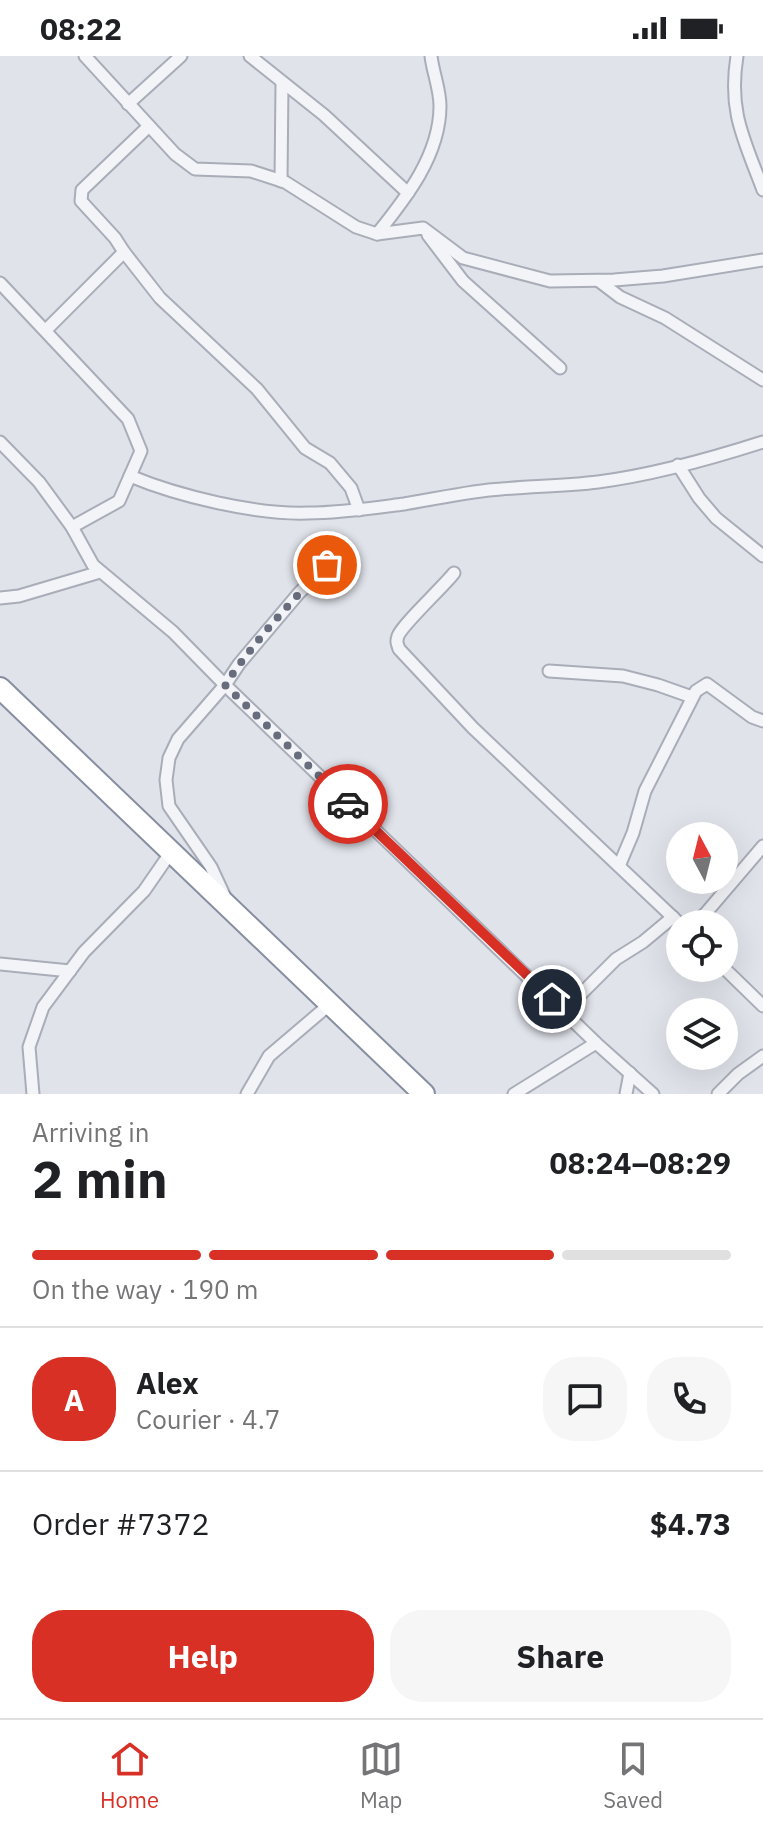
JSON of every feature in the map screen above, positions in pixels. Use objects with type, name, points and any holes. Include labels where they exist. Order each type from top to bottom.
[{"type":"highway","points":[[0,688],[424,1094]]},
{"type":"street","points":[[85,56],[175,154],[195,169],[251,171],[281,181],[356,227],[377,234],[423,228],[463,258],[550,281],[663,276],[763,260]]},
{"type":"street","points":[[128,104],[181,56]]},
{"type":"street","points":[[250,56],[324,115],[408,193]]},
{"type":"street","points":[[377,234],[408,193],[432,149],[440,105],[431,56]]},
{"type":"street","points":[[737,56],[732,86],[736,116],[763,190]]},
{"type":"street","points":[[281,181],[282,83]]},
{"type":"street","points":[[149,126],[82,190],[81,201],[115,238],[160,298],[257,389],[305,448],[330,463],[351,488],[359,510]]},
{"type":"street","points":[[423,228],[463,281],[560,368]]},
{"type":"street","points":[[46,330],[124,252]]},
{"type":"street","points":[[599,281],[620,297],[665,318],[763,380]]},
{"type":"street","points":[[0,283],[128,419],[141,451],[119,501],[72,527]]},
{"type":"street","points":[[0,442],[39,482],[100,572],[173,632],[596,1043],[653,1094]]},
{"type":"street","points":[[130,476],[155,486],[255,509],[305,514],[359,510],[499,489],[601,482],[763,442]]},
{"type":"street","points":[[678,465],[716,518],[763,556]]},
{"type":"street","points":[[230,908],[211,867],[169,806],[166,792],[169,758],[178,739],[239,664],[327,565]]},
{"type":"street","points":[[0,598],[19,596],[100,572]]},
{"type":"street","points":[[454,573],[402,630],[397,643],[399,649],[473,728],[666,911]]},
{"type":"street","points":[[549,671],[623,676],[692,697]]},
{"type":"street","points":[[619,866],[633,833],[645,791],[692,697],[707,684],[752,717],[763,721]]},
{"type":"street","points":[[708,910],[763,846]]},
{"type":"street","points":[[33,1094],[29,1047],[43,1007],[84,952],[144,891],[171,852]]},
{"type":"street","points":[[564,1011],[616,959],[666,927]]},
{"type":"street","points":[[0,964],[70,971]]},
{"type":"street","points":[[738,982],[763,1006]]},
{"type":"street","points":[[247,1094],[269,1056],[330,1004]]},
{"type":"street","points":[[514,1094],[596,1043]]},
{"type":"street","points":[[718,1094],[763,1056]]},
{"type":"street","points":[[626,1094],[630,1073]]},
{"type":"way so far","points":[[327,565],[299,593],[225,685],[348,804]]},
{"type":"route","points":[[348,804],[552,999]]}]
